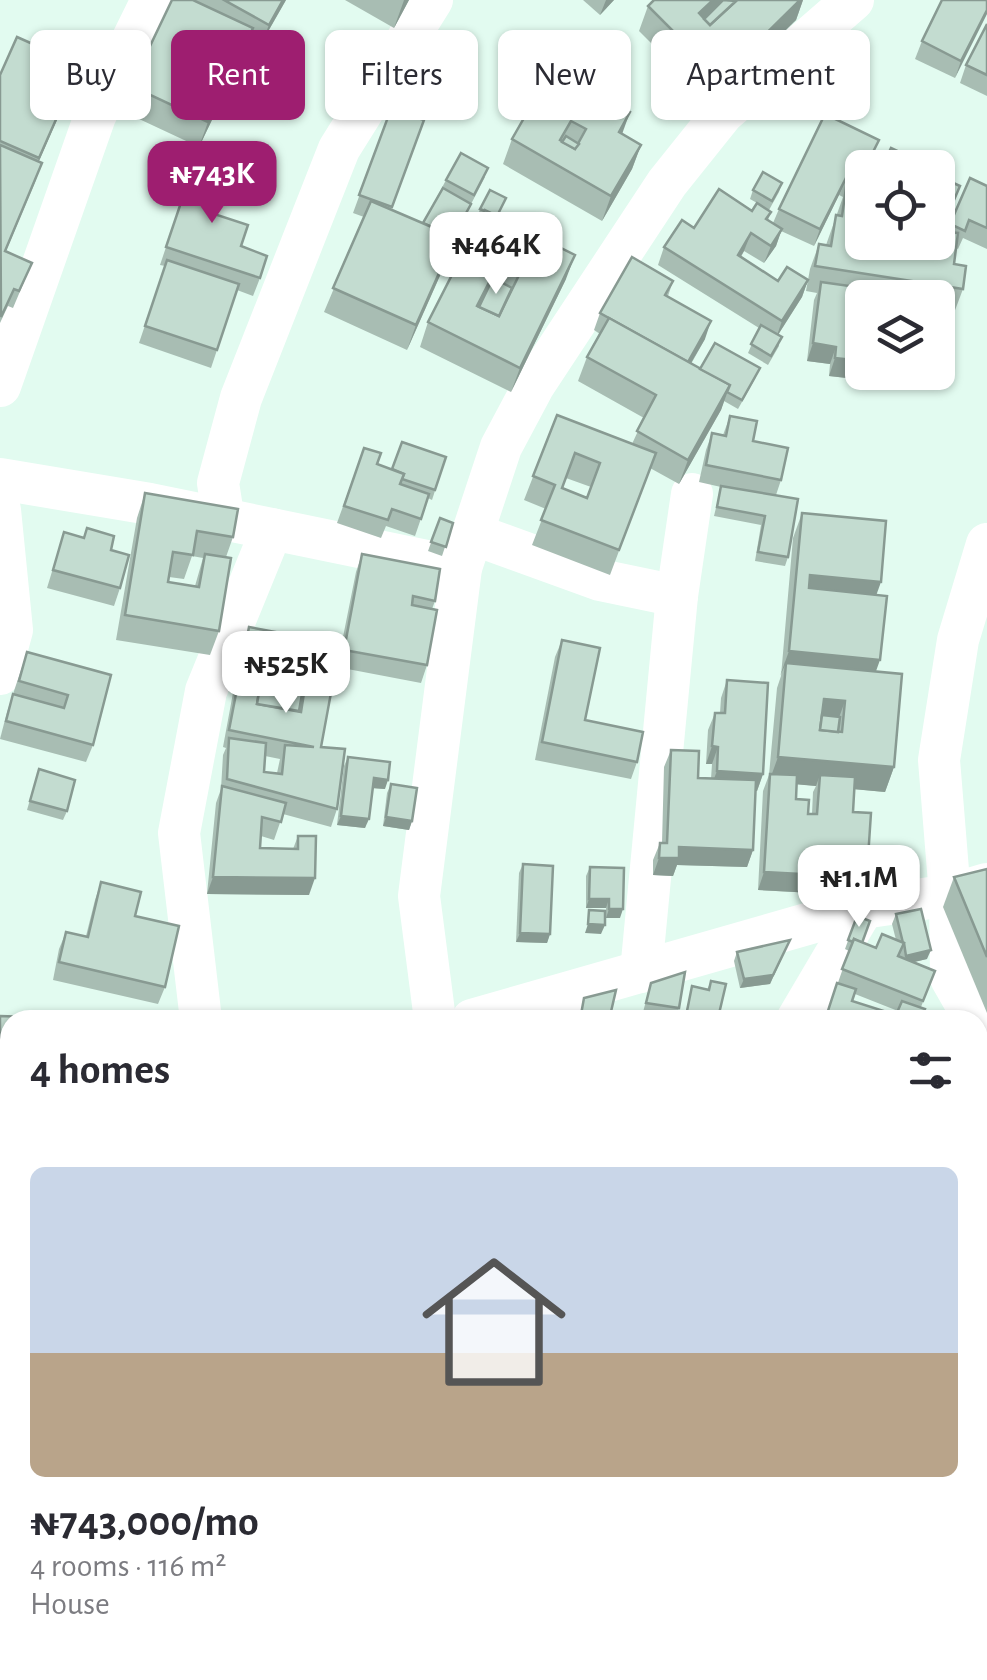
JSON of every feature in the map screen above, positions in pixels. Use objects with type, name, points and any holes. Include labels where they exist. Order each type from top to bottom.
[{"type":"street","points":[[0,386],[95,116],[152,0]]},
{"type":"street","points":[[224,521],[218,483],[241,398],[338,149],[432,0]]},
{"type":"street","points":[[434,1010],[419,896],[467,551],[500,447],[534,385],[666,183],[722,113],[853,0]]},
{"type":"street","points":[[0,479],[272,529],[467,551],[677,596]]},
{"type":"street","points":[[642,972],[677,596],[692,494]]},
{"type":"street","points":[[0,510],[12,630],[0,674]]},
{"type":"street","points":[[200,1010],[179,832],[206,691],[272,529]]},
{"type":"street","points":[[969,1010],[952,978],[969,889],[939,760],[958,640],[987,544]]},
{"type":"street","points":[[507,1010],[863,908],[969,889]]},
{"type":"street","points":[[803,1010],[863,908]]},
{"type":"building","points":[[172,0],[193,0],[253,28],[171,30],[171,105],[151,95],[151,44]]},
{"type":"building","points":[[224,0],[283,0],[269,25]]},
{"type":"building","points":[[654,0],[713,0],[699,13],[710,25],[737,0],[800,0],[770,30],[672,30],[648,6]]},
{"type":"building","points":[[723,0],[736,1],[710,25],[704,19]]},
{"type":"building","points":[[942,0],[987,0],[987,10],[961,61],[922,41]]},
{"type":"building","points":[[987,24],[987,75],[966,65]]},
{"type":"building","points":[[17,37],[30,43],[30,120],[56,120],[39,158],[0,141],[0,75]]},
{"type":"building","points":[[387,120],[424,120],[392,207],[359,195]]},
{"type":"building","points":[[523,120],[626,120],[619,132],[641,145],[611,196],[512,139]],"holes":[[[571,121],[586,129],[575,149],[560,140]]]},
{"type":"building","points":[[822,120],[837,120],[879,140],[874,150],[845,150],[845,180],[820,229],[779,209]]},
{"type":"building","points":[[566,136],[579,144],[575,149],[562,142]]},
{"type":"building","points":[[0,145],[42,163],[5,251],[32,263],[1,317]]},
{"type":"building","points":[[461,153],[488,168],[474,195],[446,180]]},
{"type":"building","points":[[195,161],[228,172],[214,214],[248,225],[241,246],[267,256],[260,278],[166,247]]},
{"type":"building","points":[[763,172],[782,183],[772,201],[753,190]]},
{"type":"building","points":[[970,178],[987,186],[987,228],[969,220],[965,231],[955,226],[955,212]]},
{"type":"building","points":[[443,188],[471,204],[453,237],[423,223]]},
{"type":"building","points":[[719,189],[752,211],[757,203],[771,212],[766,219],[782,229],[771,246],[751,233],[738,255],[778,281],[787,267],[808,280],[782,321],[664,247],[682,220],[694,228]]},
{"type":"building","points":[[490,190],[506,198],[497,216],[480,209]]},
{"type":"building","points":[[845,195],[845,260],[955,260],[954,264],[966,266],[963,289],[955,288],[955,280],[905,280],[815,266],[819,244],[831,246],[836,215],[842,216]]},
{"type":"building","points":[[371,201],[455,237],[416,325],[333,288]]},
{"type":"building","points":[[485,210],[575,255],[520,368],[428,322]],"holes":[[[499,263],[520,273],[499,316],[477,306]]]},
{"type":"building","points":[[632,257],[673,281],[665,295],[711,321],[688,362],[600,313]]},
{"type":"building","points":[[167,260],[239,284],[217,350],[145,326]]},
{"type":"building","points":[[493,278],[512,288],[499,316],[479,307]]},
{"type":"building","points":[[821,282],[845,285],[845,359],[835,358],[836,347],[813,343]]},
{"type":"building","points":[[609,318],[730,385],[688,460],[637,431],[656,395],[587,357]]},
{"type":"building","points":[[761,325],[782,337],[771,356],[751,344]]},
{"type":"building","points":[[715,343],[760,368],[742,400],[727,392],[730,385],[700,369]]},
{"type":"building","points":[[557,415],[656,453],[619,550],[541,520],[555,485],[533,476]],"holes":[[[575,453],[600,463],[587,498],[562,488]]]},
{"type":"building","points":[[730,416],[757,421],[753,441],[788,448],[781,480],[706,465],[712,433],[726,436]]},
{"type":"building","points":[[402,442],[446,457],[435,490],[402,479],[404,474],[392,469]]},
{"type":"building","points":[[364,448],[381,453],[377,464],[404,474],[400,484],[429,494],[421,519],[392,509],[388,520],[344,506]]},
{"type":"building","points":[[721,486],[798,499],[788,557],[758,552],[765,516],[717,507]]},
{"type":"building","points":[[145,493],[238,509],[233,537],[197,531],[193,555],[173,552],[168,582],[199,587],[205,554],[231,558],[219,631],[125,615]]},
{"type":"building","points":[[802,513],[886,521],[881,582],[810,575],[809,588],[887,596],[880,660],[789,651]]},
{"type":"building","points":[[440,518],[453,523],[446,547],[431,542]]},
{"type":"building","points":[[87,528],[114,536],[111,550],[129,555],[120,588],[53,570],[64,532],[84,538]]},
{"type":"building","points":[[362,554],[440,569],[435,601],[413,596],[412,605],[437,610],[427,665],[344,650]]},
{"type":"building","points":[[249,627],[340,644],[321,747],[345,749],[337,809],[227,779],[229,738],[266,743],[264,772],[282,774],[285,745],[314,747],[229,730]],"holes":[[[263,667],[307,674],[301,712],[257,704]]]},
{"type":"building","points":[[562,640],[600,648],[585,720],[643,732],[637,762],[542,742]]},
{"type":"building","points":[[27,652],[111,675],[93,745],[6,721],[13,694],[64,708],[68,695],[19,681]]},
{"type":"building","points":[[786,663],[902,674],[894,767],[778,757]],"holes":[[[824,699],[845,701],[842,732],[820,730]]]},
{"type":"building","points":[[262,675],[304,683],[299,711],[257,704]]},
{"type":"building","points":[[727,680],[768,683],[763,774],[717,771],[718,747],[712,746],[715,713],[725,713]]},
{"type":"building","points":[[822,715],[840,717],[838,732],[820,730]]},
{"type":"building","points":[[671,750],[699,751],[698,778],[756,780],[753,850],[679,847],[679,858],[659,858],[660,843],[667,843]]},
{"type":"building","points":[[348,757],[390,762],[388,780],[374,778],[369,819],[341,816]]},
{"type":"building","points":[[39,769],[75,780],[67,811],[30,801]]},
{"type":"building","points":[[770,774],[797,775],[796,799],[809,800],[808,814],[817,814],[820,775],[855,777],[853,812],[871,813],[868,858],[821,855],[820,875],[764,872]]},
{"type":"building","points":[[391,784],[417,788],[412,821],[386,817]]},
{"type":"building","points":[[222,786],[286,803],[281,822],[262,817],[260,848],[298,849],[298,836],[316,836],[315,878],[213,877]]},
{"type":"building","points":[[523,864],[553,866],[550,934],[520,933]]},
{"type":"building","points":[[590,867],[624,868],[623,909],[609,909],[609,899],[589,899]]},
{"type":"building","points":[[987,869],[987,957],[954,877]]},
{"type":"building","points":[[101,882],[141,892],[135,916],[179,926],[165,987],[59,962],[66,932],[88,937]]},
{"type":"building","points":[[921,909],[931,950],[906,956],[896,914]]},
{"type":"building","points":[[589,910],[605,911],[605,925],[588,924]]},
{"type":"building","points":[[857,916],[870,921],[862,943],[848,940]]},
{"type":"building","points":[[882,934],[904,943],[898,956],[935,971],[923,1001],[842,969],[854,939],[876,948]]},
{"type":"building","points":[[790,940],[773,975],[744,979],[737,952]]},
{"type":"building","points":[[685,972],[679,1008],[646,1003],[651,983]]},
{"type":"building","points":[[711,981],[726,984],[720,1010],[687,1010],[692,986],[709,990]]},
{"type":"building","points":[[837,983],[856,989],[852,1001],[880,1010],[828,1010]]},
{"type":"building","points":[[616,990],[611,1010],[582,1010],[584,998]]},
{"type":"building","points":[[902,1001],[925,1010],[898,1010]]}]
